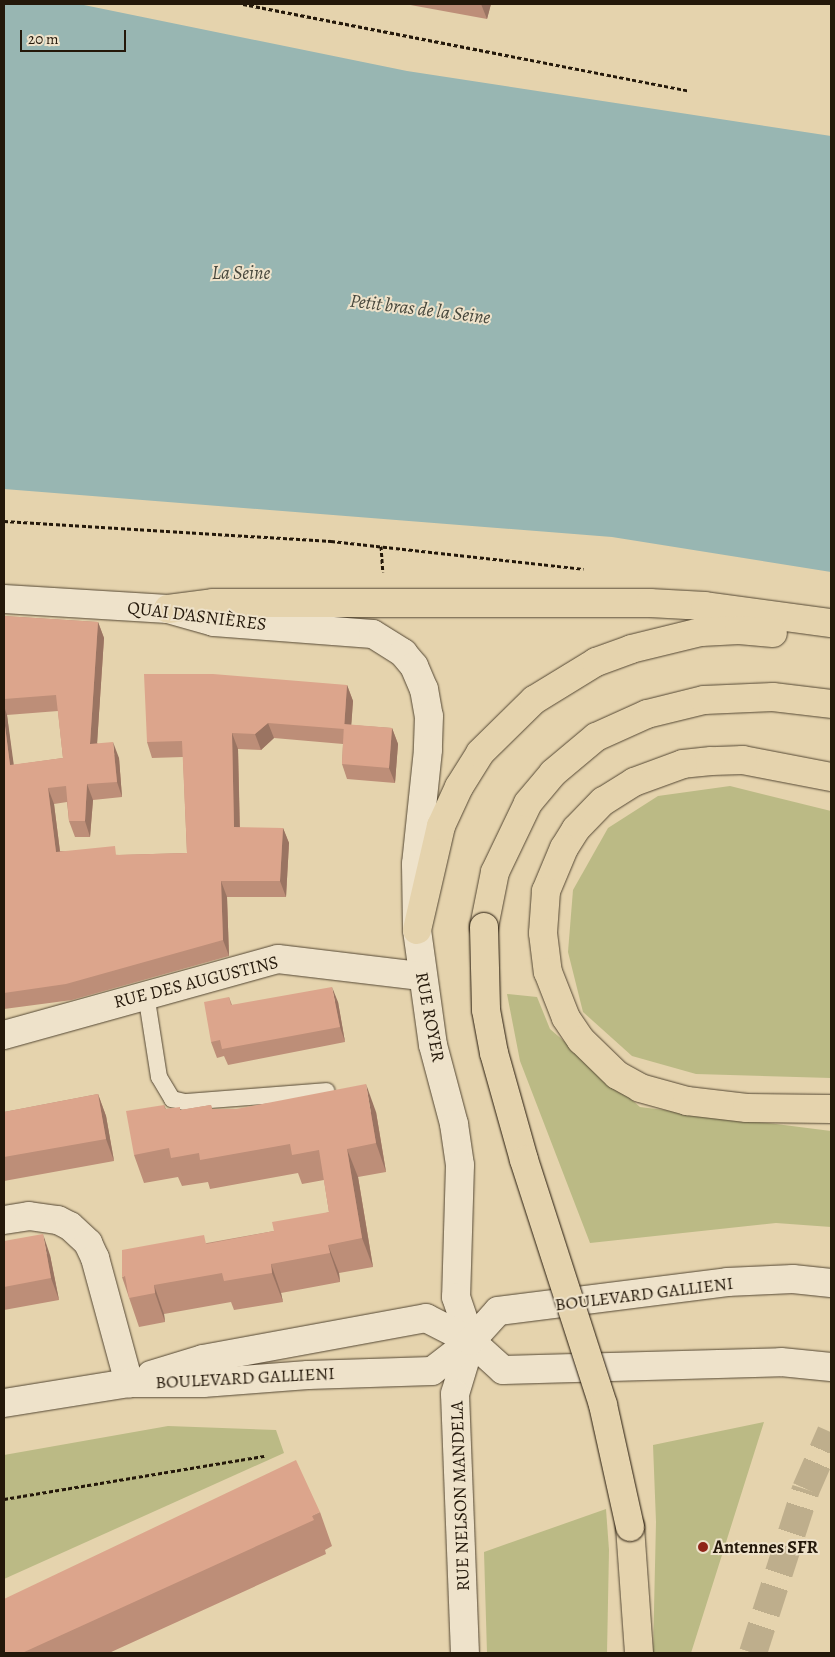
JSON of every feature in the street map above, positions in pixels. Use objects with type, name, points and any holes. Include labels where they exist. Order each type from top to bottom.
[{"type":"main road","points":[[168,609],[213,603],[650,603],[705,606],[831,623]]},
{"type":"main road","points":[[417,930],[441,826],[459,787],[480,753],[534,700],[596,662],[631,649],[701,632],[739,630],[831,642]]},
{"type":"main road","points":[[639,1653],[630,1528],[603,1406],[524,1160],[494,1053],[486,1010],[484,927],[495,872],[528,803],[553,773],[596,738],[647,714],[704,700],[773,697],[831,704]]},
{"type":"main road","points":[[831,777],[743,760],[711,760],[683,764],[634,782],[603,801],[576,829],[564,848],[546,891],[543,933],[548,972],[566,1018],[581,1040],[617,1075],[640,1088],[687,1101],[746,1108],[831,1109]]},
{"type":"street","name":"QUAI D'ASNIÈRES","points":[[4,599],[168,609],[214,622],[372,634],[403,653],[414,666],[424,689]]},
{"type":"street","name":"RUE ROYER","points":[[424,689],[429,716],[428,750],[416,864],[417,930],[421,976],[459,1157],[456,1296],[471,1341]]},
{"type":"street","name":"RUE DES AUGUSTINS","points":[[4,1035],[146,994],[278,959],[421,976]]},
{"type":"street","points":[[4,1220],[29,1216],[52,1218],[70,1226],[88,1243],[96,1258],[129,1383]]},
{"type":"street","name":"BOULEVARD GALLIENI","points":[[129,1383],[203,1383],[308,1375],[432,1371],[471,1341],[498,1311],[727,1282],[793,1279],[831,1283]]},
{"type":"street","name":"BOULEVARD GALLIENI","points":[[4,1403],[129,1383],[203,1359],[426,1318],[471,1341],[503,1370],[781,1362],[831,1366]]},
{"type":"street","name":"RUE NELSON MANDELA","points":[[465,1653],[455,1394],[471,1341]]},
{"type":"lane","points":[[146,994],[159,1077],[172,1099],[185,1102],[327,1091]]},
{"type":"path","points":[[243,4],[689,91]]},
{"type":"path","points":[[4,520],[381,546]]},
{"type":"path","points":[[4,1499],[264,1456]]},
{"type":"shaded area","points":[[730,786],[831,811],[831,1078],[696,1074],[632,1056],[583,1012],[568,952],[573,890],[608,828],[658,796]]},
{"type":"shaded area","points":[[507,994],[537,997],[550,1029],[640,1107],[831,1131],[831,1227],[776,1223],[590,1243],[520,1061]]},
{"type":"shaded area","points":[[764,1422],[691,1653],[653,1653],[656,1522],[653,1445]]},
{"type":"shaded area","points":[[168,1426],[276,1430],[284,1453],[4,1579],[4,1455]]},
{"type":"shaded area","points":[[606,1509],[609,1550],[607,1653],[487,1653],[484,1552]]},
{"type":"water","name":"La Seine","points":[[4,4],[79,4],[407,71],[831,136],[831,572],[612,537],[4,489]]},
{"type":"building","points":[[4,616],[98,622],[90,744],[113,742],[117,782],[87,784],[85,821],[69,821],[66,786],[48,788],[56,852],[115,846],[116,855],[187,853],[182,741],[147,742],[144,674],[213,674],[347,685],[344,729],[268,723],[255,734],[232,733],[234,827],[283,828],[280,881],[221,881],[223,940],[66,984],[4,993],[4,718],[10,765],[63,758],[56,695],[4,699]]},
{"type":"building","points":[[344,724],[392,728],[389,768],[342,764]]},
{"type":"building","points":[[332,987],[340,1027],[222,1049],[220,1040],[211,1042],[204,1002],[229,997],[231,1005]]},
{"type":"building","points":[[366,1084],[376,1143],[347,1149],[362,1238],[328,1245],[330,1253],[271,1264],[272,1273],[224,1281],[222,1273],[154,1285],[155,1293],[129,1298],[125,1276],[122,1277],[122,1250],[204,1235],[206,1244],[274,1231],[272,1222],[329,1212],[319,1150],[292,1155],[290,1144],[200,1160],[199,1153],[171,1158],[169,1148],[134,1155],[126,1111],[164,1105],[165,1109],[180,1107],[180,1110],[211,1105],[212,1109],[236,1109]]},
{"type":"building","points":[[98,1094],[106,1139],[4,1157],[4,1112]]},
{"type":"building","points":[[43,1234],[51,1278],[4,1287],[4,1241]]},
{"type":"building","points":[[296,1460],[320,1512],[312,1516],[314,1520],[22,1653],[4,1653],[4,1599]]},
{"type":"tunnel","points":[[753,1653],[806,1489],[831,1432]]},
{"type":"place","name":"Antennes SFR","points":[[703,1547]]},
{"type":"water label","name":"Petit bras de la Seine","points":[[420,310]]}]
